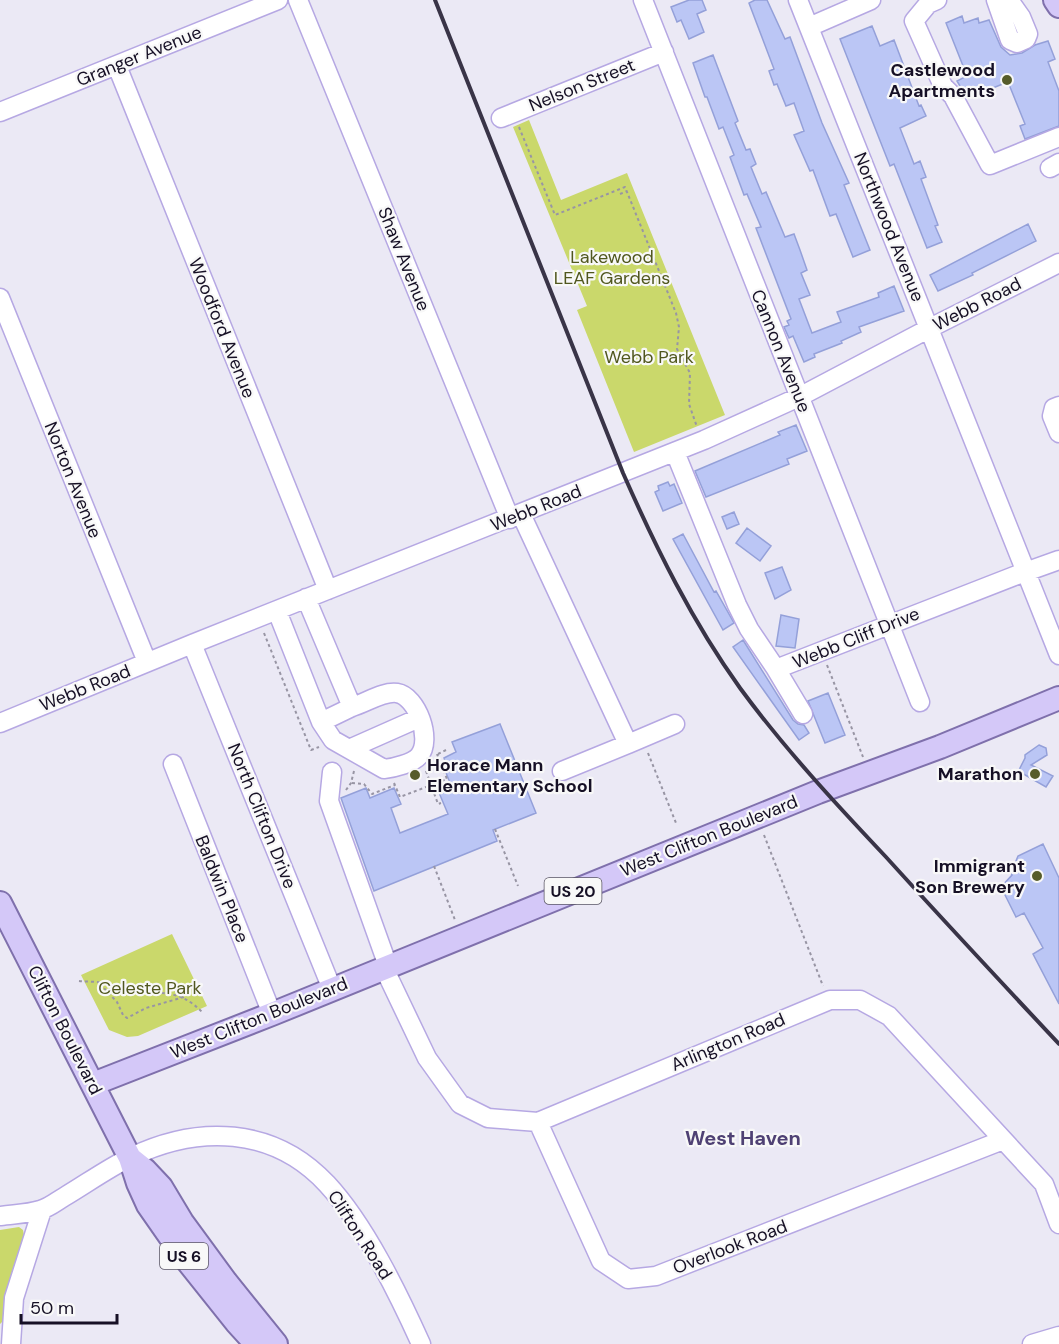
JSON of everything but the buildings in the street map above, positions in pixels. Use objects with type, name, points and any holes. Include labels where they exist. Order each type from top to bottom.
[{"type":"main road","points":[[1055,0],[1059,6]]},
{"type":"main road","name":"West Clifton Boulevard","points":[[93,1084],[272,1014],[797,800],[1057,703]]},
{"type":"main road","name":"Clifton Boulevard","points":[[0,903],[130,1158],[148,1204],[185,1258],[256,1344]]},
{"type":"main road","name":"Clifton Boulevard","points":[[130,1158],[161,1187],[182,1222],[276,1344]]},
{"type":"street","name":"Granger Avenue","points":[[0,112],[278,0]]},
{"type":"street","name":"Shaw Avenue","points":[[298,0],[516,516],[635,741]]},
{"type":"street","name":"Cannon Avenue","points":[[643,0],[920,702]]},
{"type":"street","name":"Northwood Avenue","points":[[798,0],[1059,655]]},
{"type":"street","points":[[809,27],[871,0]]},
{"type":"street","points":[[937,0],[928,4],[914,21],[943,86],[953,96],[990,165],[1059,137]]},
{"type":"street","points":[[996,0],[1007,33],[1011,40],[1017,43],[1026,39],[1028,34],[1021,17],[1009,0]]},
{"type":"street","name":"Nelson Street","points":[[509,120],[664,52]]},
{"type":"street","name":"Woodford Avenue","points":[[117,66],[328,590]]},
{"type":"street","name":"Webb Road","points":[[0,723],[306,598],[704,440],[800,397],[1059,263]]},
{"type":"street","name":"Norton Avenue","points":[[0,297],[147,662]]},
{"type":"street","points":[[1059,406],[1054,408],[1052,416],[1059,433]]},
{"type":"street","name":"Webb Cliff Drive","points":[[675,452],[737,605],[755,638],[776,669],[1059,560]]},
{"type":"street","points":[[306,598],[352,707]]},
{"type":"street","points":[[277,611],[321,722],[333,740],[384,769],[417,758],[422,752],[425,738],[424,727],[411,702],[401,694],[394,693],[352,707],[321,722]]},
{"type":"street","name":"North Clifton Drive","points":[[192,644],[332,989]]},
{"type":"street","points":[[776,669],[803,714]]},
{"type":"street","points":[[348,749],[419,718]]},
{"type":"street","points":[[562,771],[675,724]]},
{"type":"street","name":"Baldwin Place","points":[[173,764],[272,1014]]},
{"type":"street","name":"Arlington Road","points":[[332,772],[329,801],[386,967],[427,1058],[460,1104],[488,1118],[538,1122],[830,1000],[861,1000],[889,1016],[1044,1184],[1059,1224]]},
{"type":"street","name":"Overlook Road","points":[[538,1122],[601,1261],[628,1279],[656,1276],[1003,1140]]},
{"type":"street","name":"Clifton Road","points":[[0,1216],[42,1210],[130,1158],[167,1143],[208,1136],[240,1136],[271,1146],[301,1161],[326,1182],[342,1201],[371,1246],[421,1344]]},
{"type":"street","points":[[11,1344],[14,1298],[42,1210]]},
{"type":"street","points":[[1032,1344],[1059,1336]]},
{"type":"path","points":[[509,120],[555,215],[626,186],[678,321],[677,349],[690,374],[689,404],[704,440]]},
{"type":"path","points":[[620,194],[627,191]]},
{"type":"path","points":[[660,286],[665,285]]},
{"type":"path","points":[[821,651],[863,758]]},
{"type":"path","points":[[635,741],[675,823]]},
{"type":"path","points":[[392,776],[400,798],[447,779],[437,754]]},
{"type":"path","points":[[426,770],[438,804],[441,803]]},
{"type":"path","points":[[351,783],[364,784],[372,794],[395,785]]},
{"type":"path","points":[[495,829],[518,886]]},
{"type":"path","points":[[764,835],[824,989]]},
{"type":"path","points":[[434,866],[462,936]]},
{"type":"path","points":[[79,981],[99,982],[129,991],[165,992],[184,997],[203,1012]]},
{"type":"path","points":[[99,982],[117,1002],[123,1015],[131,1022]]},
{"type":"path","points":[[128,1017],[146,1008],[184,997]]},
{"type":"green space","name":"Webb Park","points":[[529,120],[561,200],[627,173],[725,415],[634,452],[577,310],[587,306],[513,127]]},
{"type":"green space","name":"Celeste Park","points":[[172,934],[207,1006],[138,1036],[127,1037],[109,1030],[81,975]]},
{"type":"green space","points":[[19,1227],[23,1230],[24,1235],[11,1275],[6,1318],[0,1324],[0,1230]]},
{"type":"railway","points":[[435,0],[623,473],[648,529],[706,637],[740,688],[810,775],[1059,1044]]},
{"type":"place","name":"Castlewood Apartments","points":[[1007,80]]},
{"type":"place","name":"Marathon","points":[[1035,774]]},
{"type":"place","name":"Horace Mann Elementary School","points":[[415,775]]},
{"type":"place","name":"Immigrant Son Brewery","points":[[1037,876]]},
{"type":"district","name":"West Haven","points":[[743,1138]]},
{"type":"park label","name":"Lakewood LEAF Gardens","points":[[612,267]]}]
